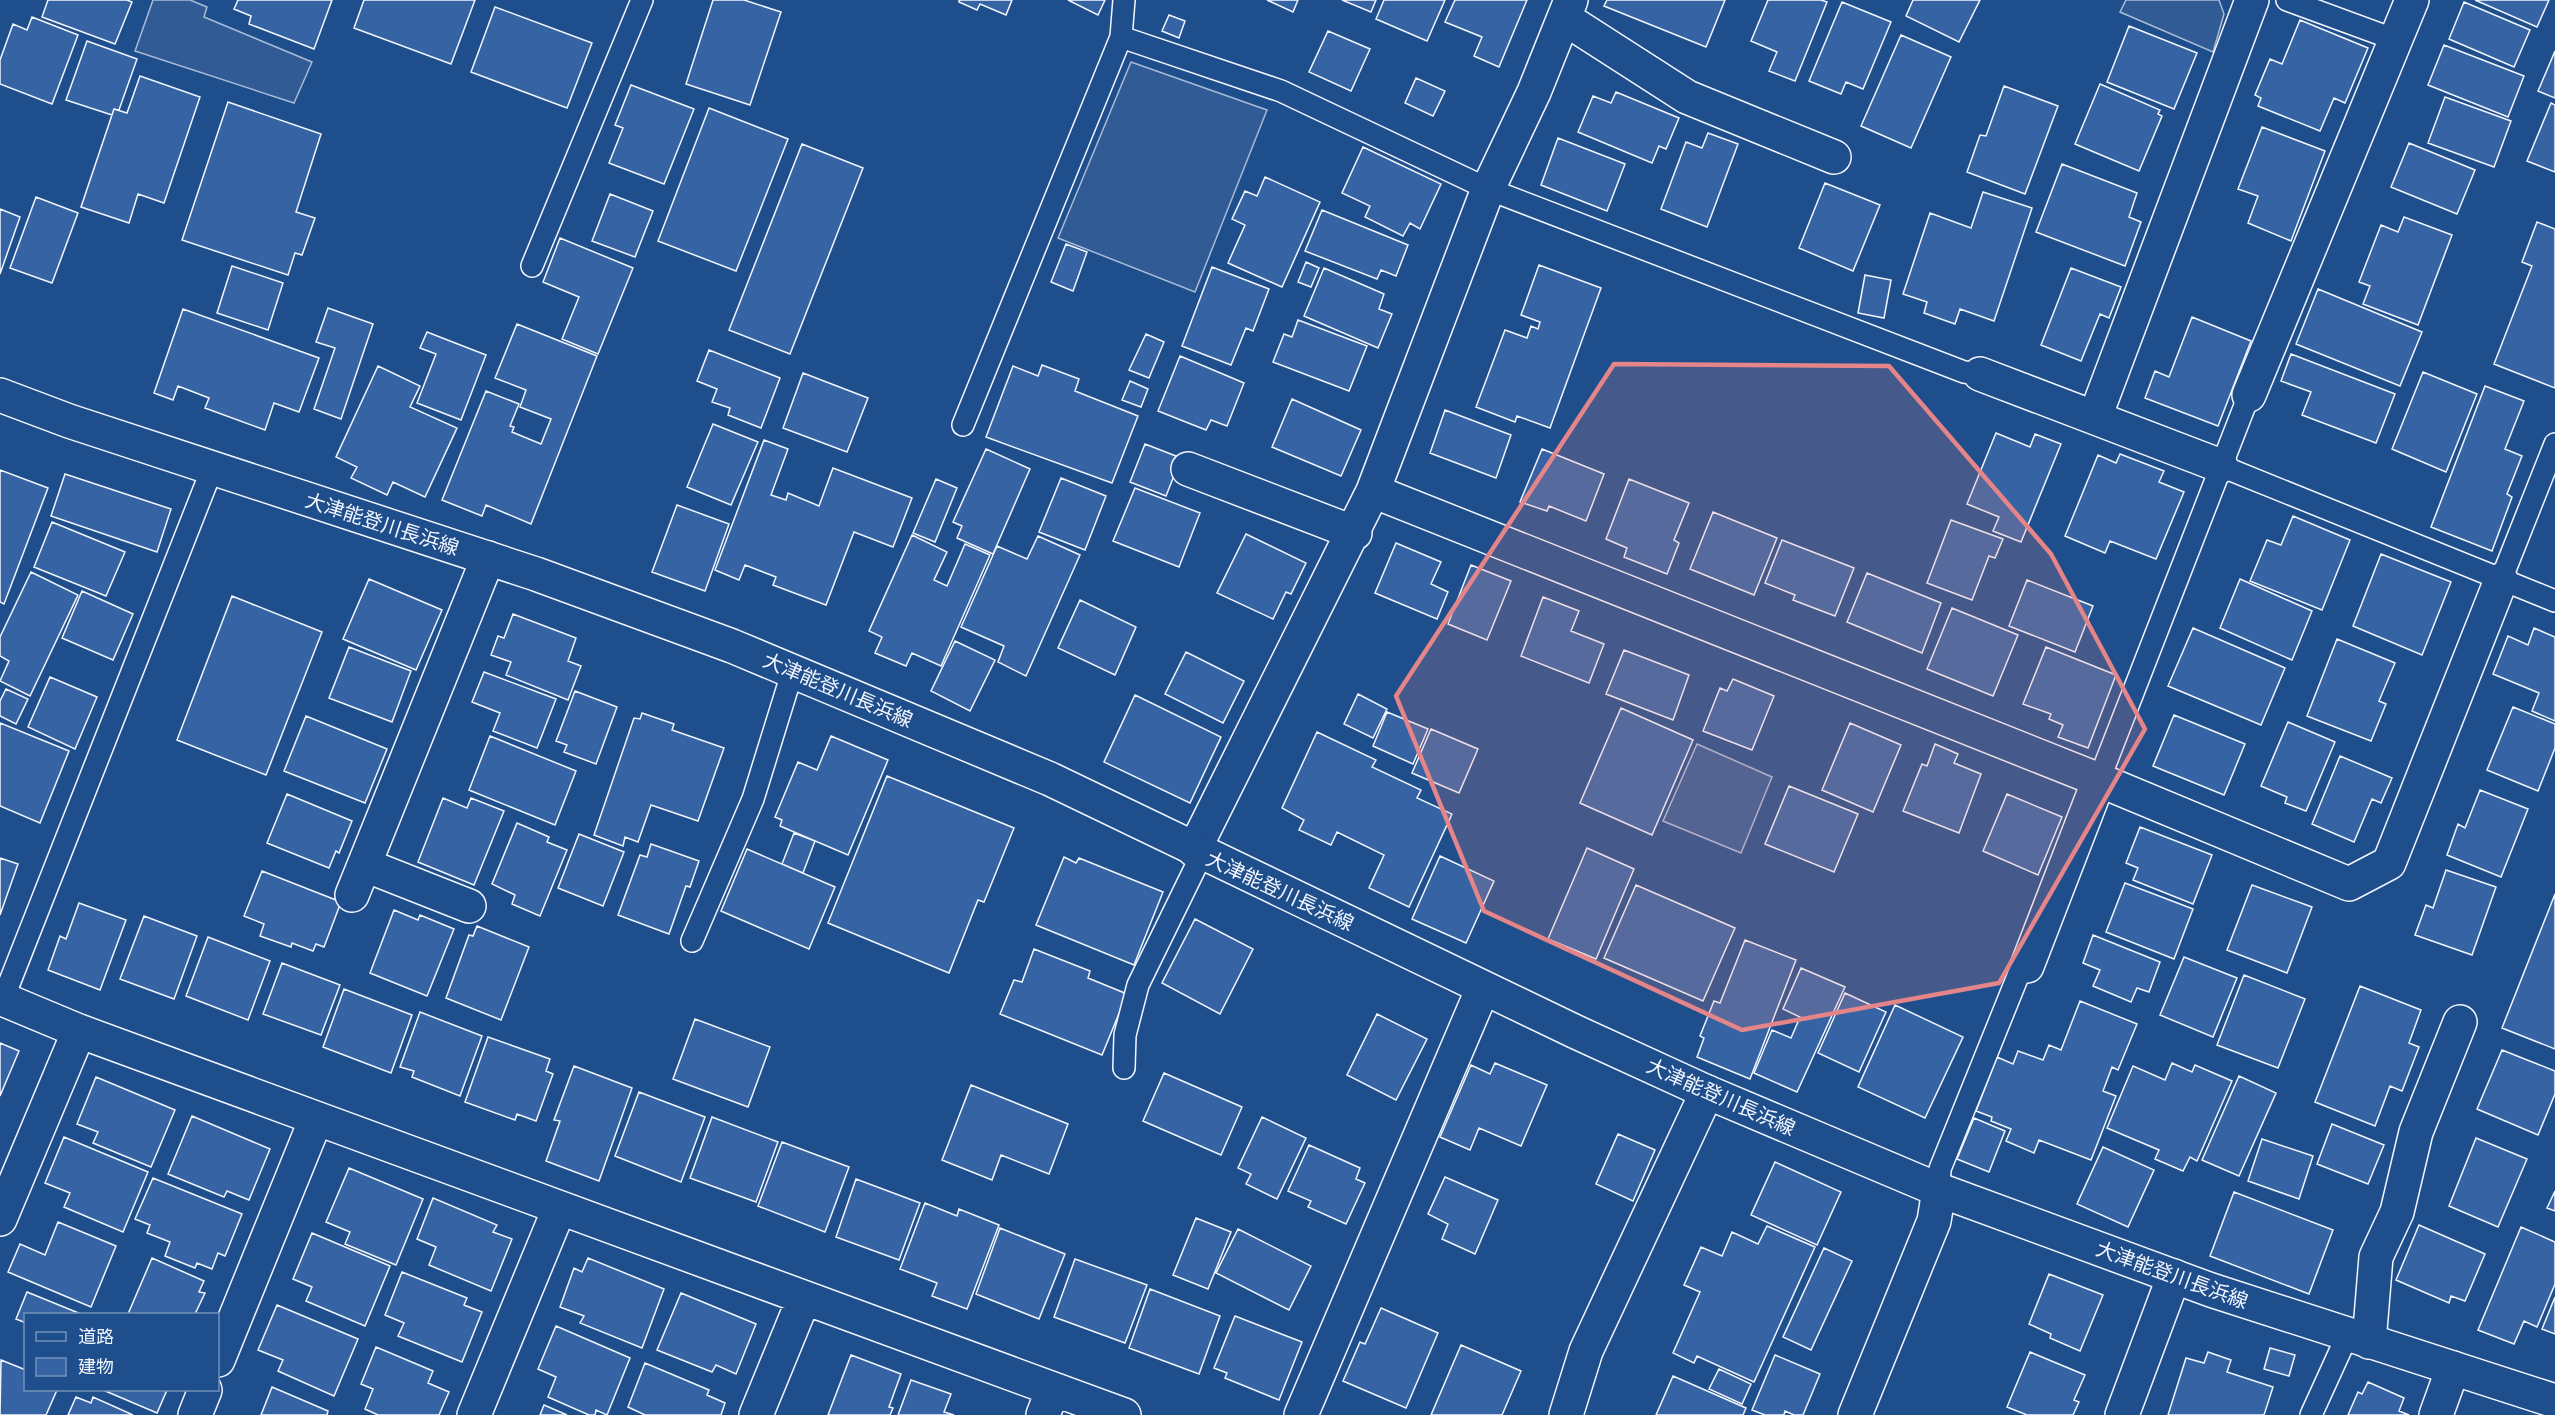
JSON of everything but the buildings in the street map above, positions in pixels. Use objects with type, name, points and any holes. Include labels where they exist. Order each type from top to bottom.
[{"type":"street","points":[[2095,417],[2252,0]]},
{"type":"street","points":[[2249,395],[2412,0]]},
{"type":"street","points":[[1198,852],[1373,492],[1488,189],[1534,92],[1568,9],[1687,97],[1834,157]]},
{"type":"street","points":[[1980,374],[2222,466]]},
{"type":"street","name":"大津能登川長浜線","points":[[0,395],[69,421],[212,469],[547,578],[793,670],[1050,779],[1198,852],[1707,1092],[1939,1190],[2174,1276],[2358,1339],[2555,1401]]},
{"type":"street","points":[[1188,469],[1354,533]]},
{"type":"street","points":[[1373,492],[2099,780],[2349,884],[2389,863],[2501,580]]},
{"type":"street","points":[[352,896],[488,558]]},
{"type":"street","points":[[2027,966],[2099,780]]},
{"type":"street","points":[[365,865],[469,906]]},
{"type":"street","points":[[1301,1415],[1484,988]]},
{"type":"street","points":[[1,999],[79,1031],[804,1298],[1048,1402],[1124,1415]]},
{"type":"street","points":[[2358,1339],[2376,1257],[2397,1212],[2416,1132],[2460,1022]]},
{"type":"street","points":[[0,1219],[79,1031]]},
{"type":"street","points":[[1566,1415],[1586,1351],[1707,1092]]},
{"type":"street","points":[[219,1358],[316,1119]]},
{"type":"street","points":[[1855,1415],[1934,1221],[1939,1190]]},
{"type":"street","points":[[474,1415],[559,1209]]},
{"type":"street","points":[[2122,1415],[2174,1276]]},
{"type":"street","points":[[756,1415],[804,1298]]},
{"type":"street","points":[[2436,1415],[2452,1368]]},
{"type":"street","points":[[195,1415],[205,1391]]},
{"type":"lane","points":[[532,266],[642,0]]},
{"type":"lane","points":[[963,425],[1121,37],[1124,0]]},
{"type":"lane","points":[[2252,0],[2258,0]]},
{"type":"lane","points":[[2287,0],[2396,40]]},
{"type":"lane","points":[[1121,37],[1281,91],[1488,189],[1964,372],[1980,374]]},
{"type":"lane","points":[[2099,780],[2249,395]]},
{"type":"lane","points":[[2501,580],[2555,444]]},
{"type":"lane","points":[[2222,466],[2555,601]]},
{"type":"lane","points":[[1,999],[212,469]]},
{"type":"lane","points":[[692,941],[753,799],[793,670]]},
{"type":"lane","points":[[1124,1068],[1125,1035],[1138,985],[1198,852]]},
{"type":"lane","points":[[1939,1190],[1940,1169],[2020,971],[2027,966]]},
{"type":"lane","points":[[2311,1415],[2358,1339]]},
{"type":"highlighted area","points":[[1614,364],[1889,366],[2051,554],[2145,729],[1999,983],[1742,1030],[1484,911],[1396,696]]},
{"type":"shaded area","points":[[153,0],[190,0],[207,7],[204,17],[312,62],[294,103],[135,51]]},
{"type":"shaded area","points":[[2126,0],[2219,0],[2224,14],[2213,52],[2120,12]]},
{"type":"shaded area","points":[[1131,62],[1267,110],[1195,292],[1058,238]]},
{"type":"shaded area","points":[[1697,744],[1772,777],[1741,853],[1663,821]]}]
